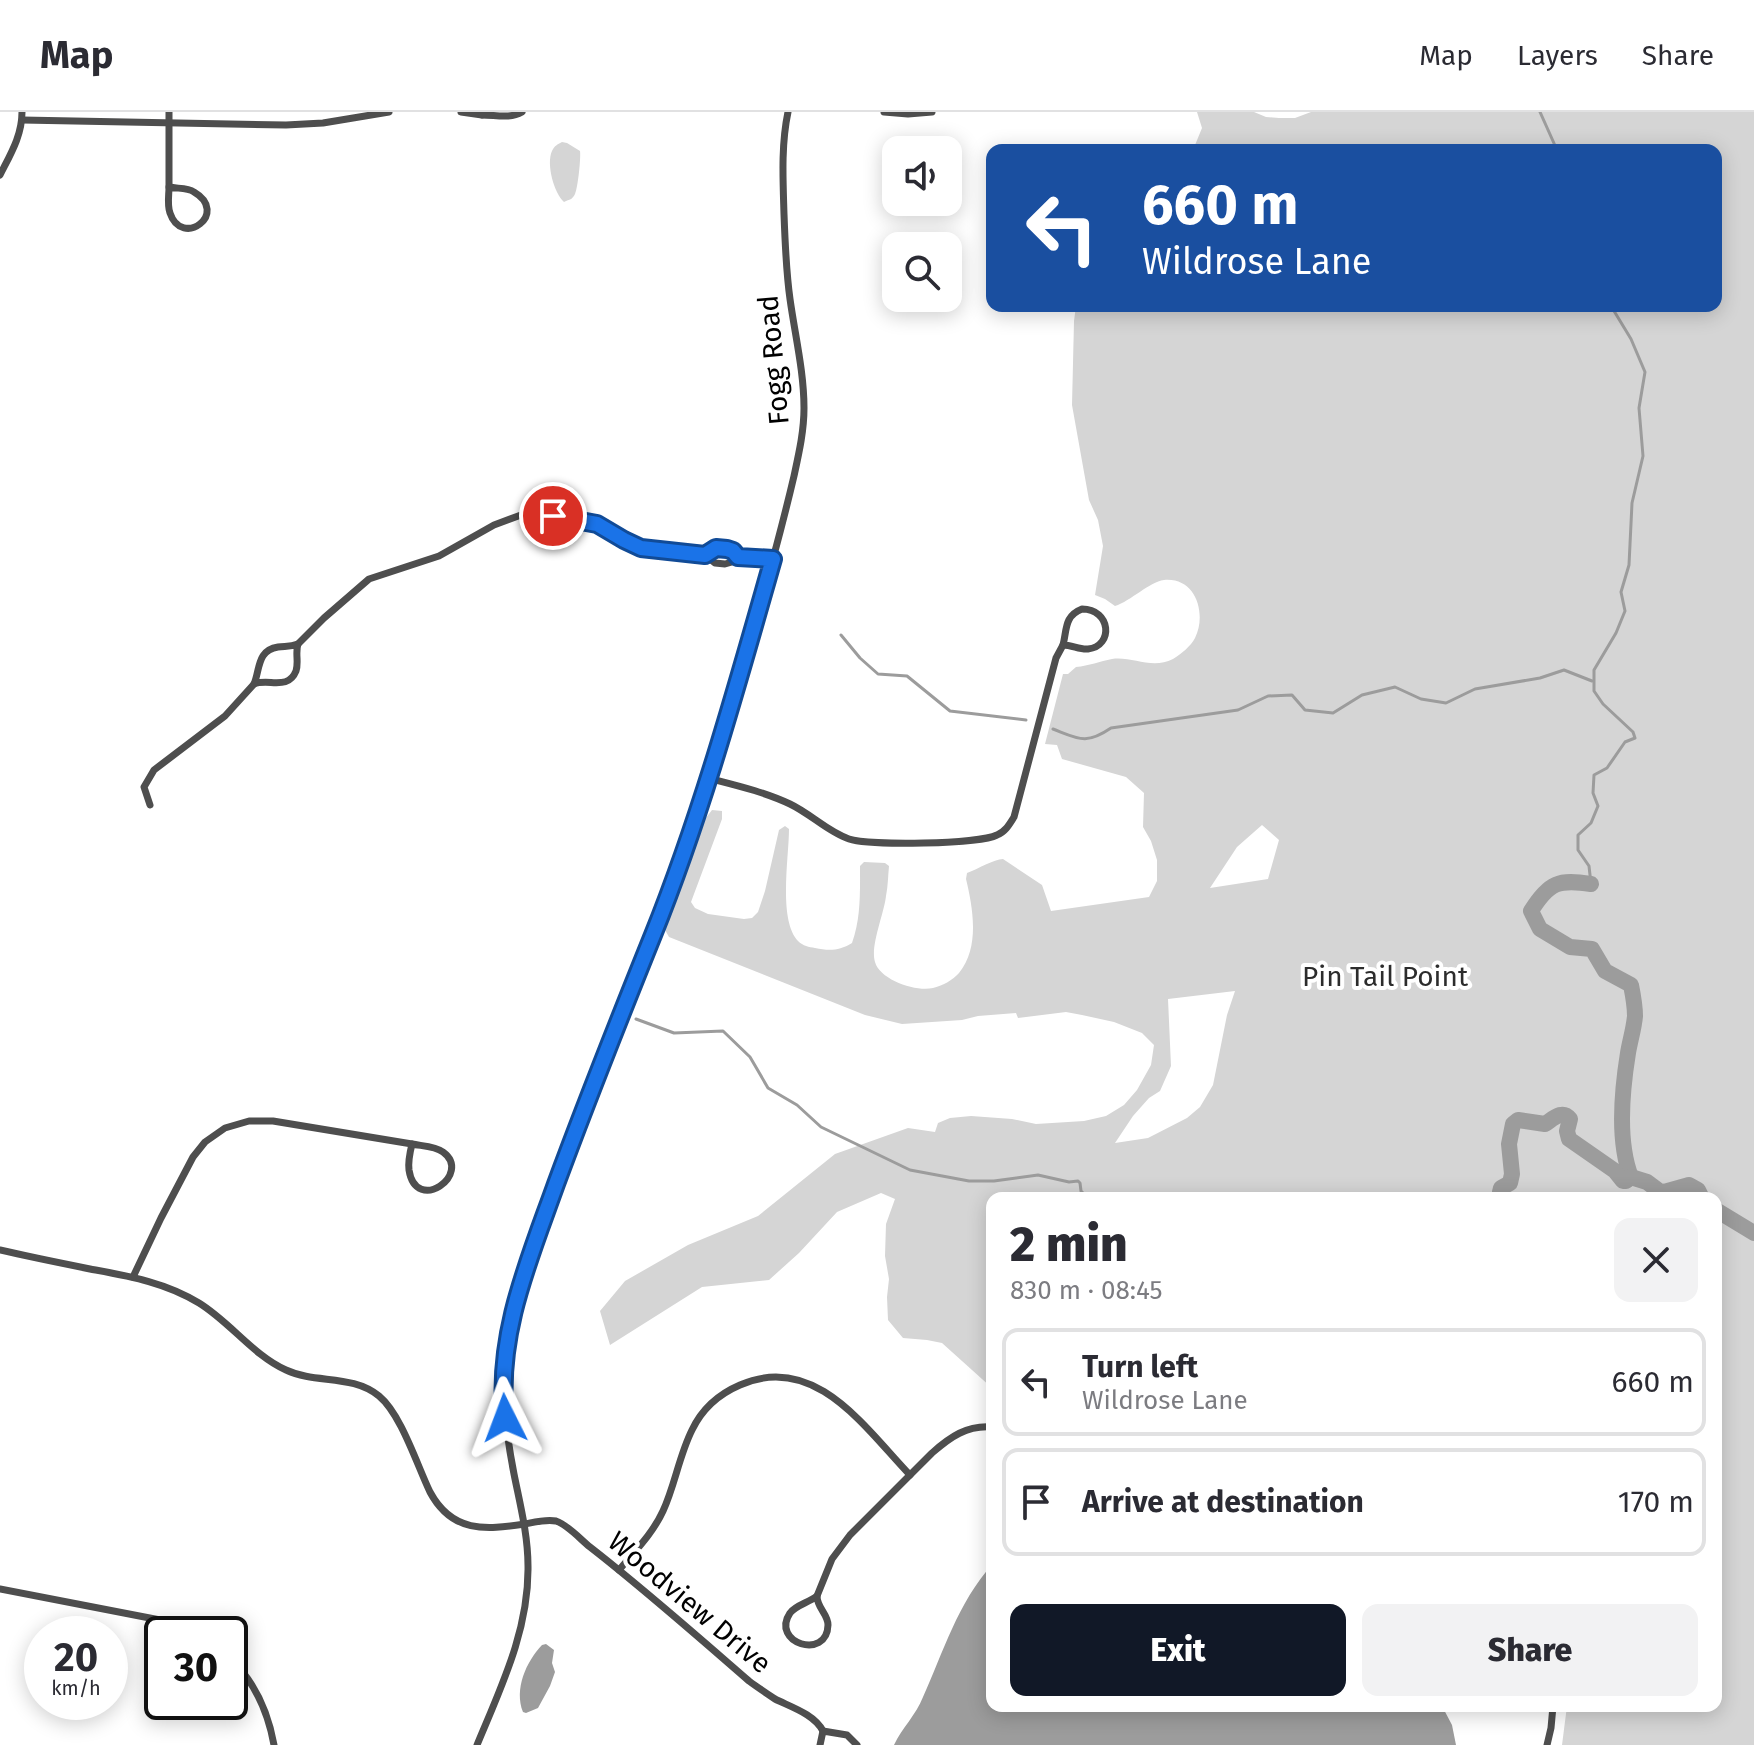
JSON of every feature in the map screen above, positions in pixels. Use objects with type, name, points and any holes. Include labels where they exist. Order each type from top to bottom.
[{"type":"street","points":[[169,112],[169,123],[169,187],[169,209],[173,220],[179,225],[187,228],[200,225],[207,212],[201,197],[188,189],[169,187]]},
{"type":"street","points":[[0,175],[19,136],[22,116],[169,123],[306,124],[389,112]]},
{"type":"street","points":[[461,112],[514,116],[522,112]]},
{"type":"street","name":"Fogg Road","points":[[477,1745],[509,1667],[523,1619],[529,1571],[504,1407],[502,1378],[510,1321],[531,1252],[608,1044],[661,915],[708,778],[773,559],[799,449],[804,409],[803,387],[786,258],[783,160],[788,112]]},
{"type":"street","points":[[884,112],[932,112]]},
{"type":"street","points":[[150,805],[144,787],[154,770],[225,716],[254,684],[259,662],[264,655],[277,647],[298,644],[369,579],[439,556],[494,525],[521,515],[553,516],[597,524],[641,548],[705,555],[715,563],[725,564],[738,557],[773,559]]},
{"type":"street","points":[[705,555],[716,548],[733,551],[738,557]]},
{"type":"street","points":[[708,778],[788,803],[855,841],[971,842],[994,837],[1009,825],[1017,809],[1067,621],[1082,609],[1102,617],[1106,626],[1105,635],[1097,646],[1084,649],[1063,645]]},
{"type":"street","points":[[254,684],[261,681],[279,684],[292,678],[297,666],[298,644]]},
{"type":"street","points":[[133,1277],[193,1157],[205,1142],[225,1128],[249,1121],[281,1121],[412,1144],[437,1149],[448,1156],[451,1170],[442,1185],[424,1190],[414,1182],[409,1165],[412,1144]]},
{"type":"street","name":"Woodview Drive","points":[[0,1250],[161,1285],[200,1304],[268,1360],[287,1371],[369,1389],[393,1412],[434,1500],[454,1519],[480,1528],[547,1521],[561,1524],[749,1681],[810,1717],[823,1731],[847,1735],[857,1745]]},
{"type":"street","points":[[619,1570],[662,1513],[689,1436],[700,1416],[721,1395],[744,1383],[779,1377],[800,1380],[820,1388],[847,1409],[910,1475]]},
{"type":"street","points":[[817,1596],[794,1609],[787,1618],[788,1634],[799,1644],[815,1644],[824,1637],[827,1618],[817,1604],[817,1596],[828,1567],[843,1543],[945,1442],[975,1427],[986,1427]]},
{"type":"street","points":[[0,1589],[144,1617]]},
{"type":"street","points":[[248,1679],[268,1719],[274,1745]]},
{"type":"street","points":[[1547,1745],[1552,1712]]},
{"type":"street","points":[[820,1745],[823,1731]]},
{"type":"green space","name":"Pin Tail Point","points":[[1197,112],[1254,112],[1266,117],[1295,118],[1311,112],[1754,112],[1754,1745],[1562,1745],[1566,1712],[1722,1712],[1722,1192],[986,1192],[986,1383],[942,1343],[903,1338],[888,1320],[886,1224],[895,1199],[881,1193],[837,1212],[769,1280],[702,1287],[610,1345],[600,1311],[625,1281],[688,1245],[758,1216],[835,1154],[908,1128],[935,1132],[938,1123],[950,1118],[971,1116],[1036,1124],[1084,1121],[1106,1116],[1124,1105],[1151,1065],[1154,1045],[1142,1033],[1114,1022],[1066,1012],[1018,1018],[1016,1013],[902,1024],[865,1015],[669,937],[665,930],[705,819],[712,810],[722,811],[722,819],[691,902],[695,908],[708,914],[752,918],[758,912],[765,891],[779,830],[785,826],[789,829],[786,904],[788,919],[798,941],[808,947],[829,950],[852,943],[858,915],[860,866],[864,862],[885,863],[889,866],[888,885],[874,947],[875,962],[891,979],[917,988],[933,988],[947,982],[966,963],[973,927],[967,873],[991,862],[1003,859],[1042,885],[1051,911],[1149,897],[1157,881],[1157,860],[1143,827],[1144,793],[1126,777],[1062,759],[1057,745],[1045,744],[1063,674],[1076,667],[1112,659],[1157,663],[1173,659],[1186,650],[1195,638],[1199,608],[1191,591],[1175,581],[1158,581],[1115,606],[1095,595],[1103,546],[1098,520],[1089,500],[1072,405],[1075,312],[1722,312],[1722,144],[1195,144],[1202,128]],"holes":[[[1262,825],[1279,840],[1268,879],[1210,888],[1237,847]],[[1235,991],[1213,1085],[1200,1107],[1187,1118],[1148,1138],[1115,1143],[1133,1116],[1160,1091],[1171,1066],[1168,999]]]},
{"type":"green space","points":[[562,142],[580,151],[575,194],[564,202],[554,185],[550,163],[553,149]]},
{"type":"shaded area","points":[[986,1572],[986,1712],[1445,1712],[1452,1725],[1456,1745],[894,1745],[920,1704],[960,1611]]},
{"type":"shaded area","points":[[546,1644],[554,1650],[552,1663],[555,1672],[538,1708],[526,1713],[523,1712],[520,1694],[523,1676],[536,1652]]},
{"type":"waterway","points":[[1540,112],[1554,144]]},
{"type":"waterway","points":[[1591,884],[1589,866],[1578,850],[1578,835],[1591,823],[1598,806],[1593,793],[1594,775],[1607,768],[1625,742],[1635,738],[1633,732],[1603,704],[1594,691],[1594,670],[1625,611],[1621,592],[1629,565],[1632,503],[1643,456],[1639,408],[1645,372],[1631,339],[1615,312]]},
{"type":"waterway","points":[[841,635],[878,674],[907,676],[950,711],[1026,720]]},
{"type":"waterway","points":[[1053,729],[1076,738],[1089,738],[1111,728],[1238,710],[1268,696],[1292,695],[1305,710],[1333,713],[1362,695],[1395,687],[1421,699],[1446,703],[1475,689],[1540,678],[1564,670],[1592,681]]},
{"type":"waterway","points":[[1591,884],[1571,882],[1549,888],[1531,911],[1540,929],[1570,947],[1592,949],[1605,971],[1631,985],[1635,1016],[1622,1115],[1624,1148],[1631,1177]]},
{"type":"waterway","points":[[636,1019],[674,1033],[723,1031],[750,1057],[768,1088],[797,1105],[821,1127],[910,1170],[969,1181],[1038,1175],[1078,1181],[1082,1192]]},
{"type":"waterway","points":[[1500,1192],[1510,1183],[1512,1174],[1509,1144],[1513,1124],[1518,1120],[1545,1124],[1564,1115],[1570,1119],[1569,1139],[1615,1171],[1623,1181],[1631,1177],[1664,1192]]},
{"type":"waterway","points":[[1664,1192],[1689,1185],[1699,1192]]},
{"type":"waterway","points":[[1722,1214],[1754,1233]]},
{"type":"route","points":[[505,1418],[502,1378],[505,1352],[510,1321],[526,1266],[608,1044],[680,863],[773,559],[738,557],[733,551],[716,548],[705,555],[641,548],[597,524],[553,516]]}]
